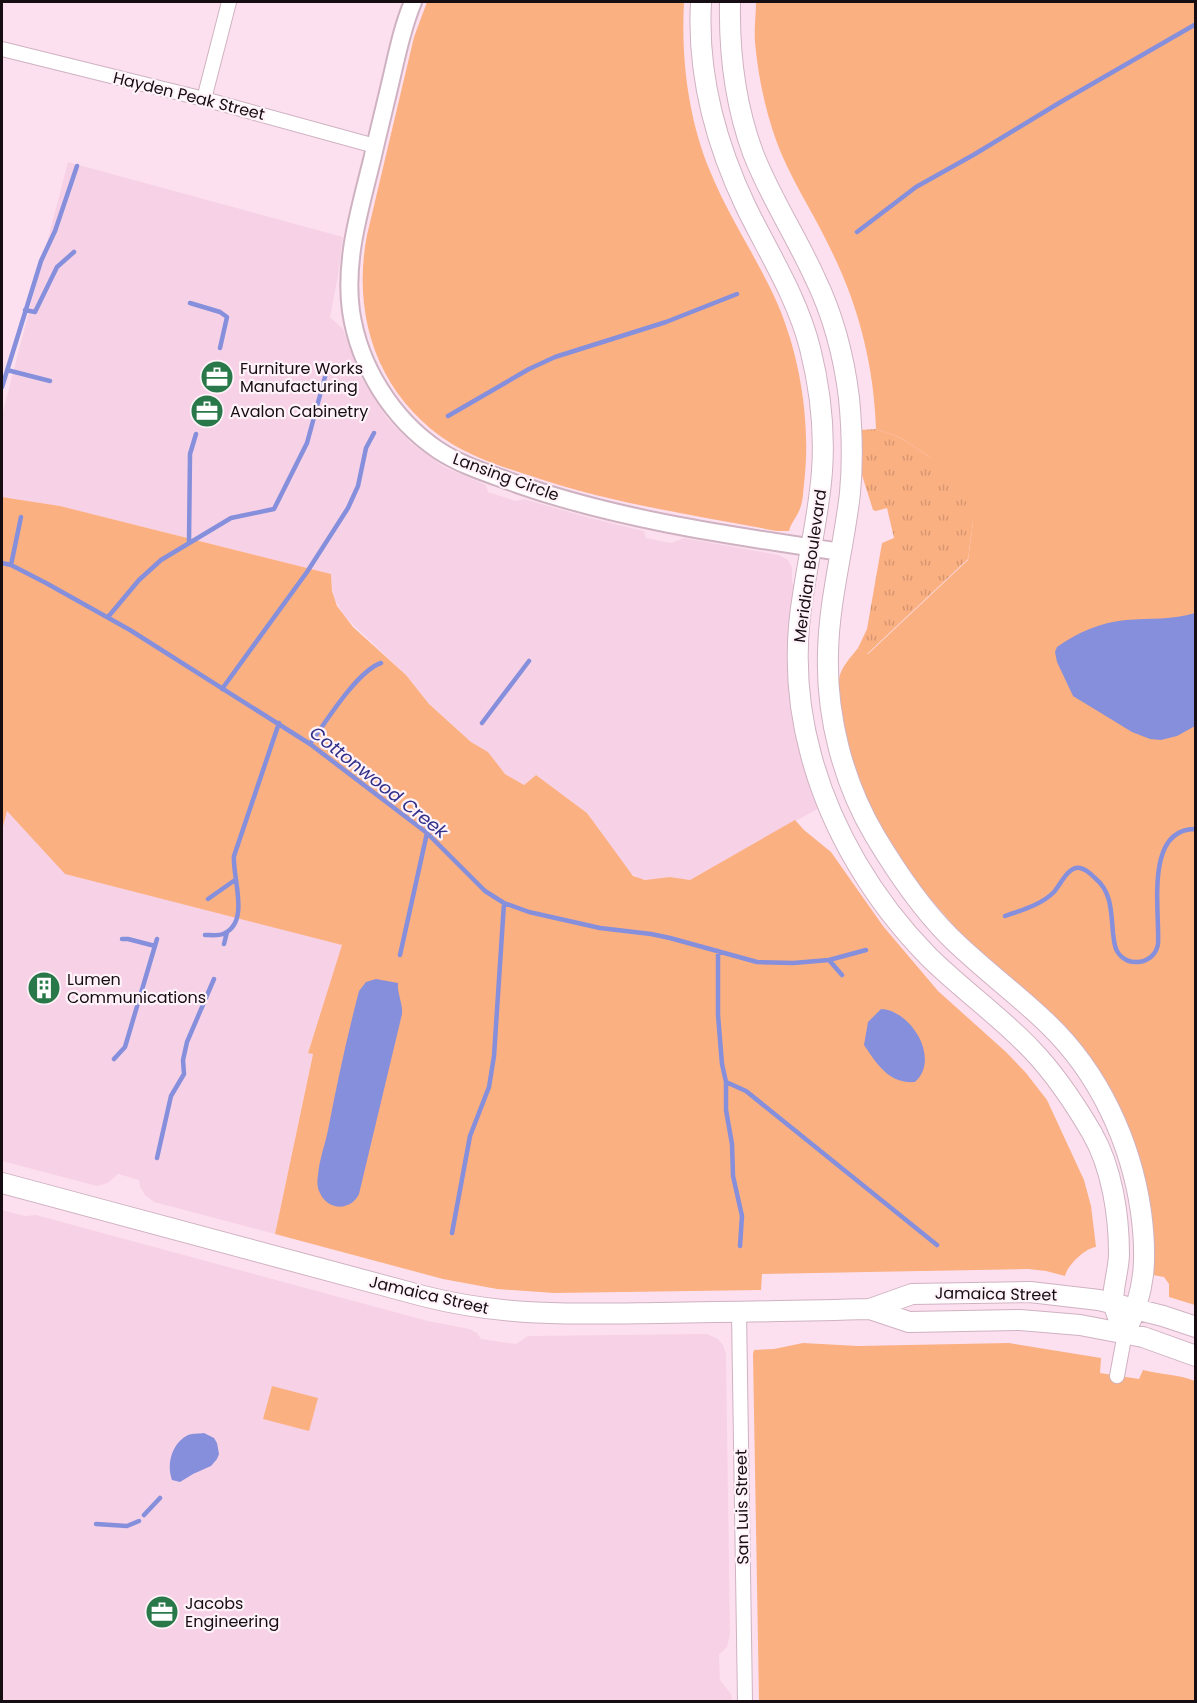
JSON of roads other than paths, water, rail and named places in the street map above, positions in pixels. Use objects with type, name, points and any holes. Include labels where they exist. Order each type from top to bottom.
[{"type":"main road","name":"Meridian Boulevard","points":[[701,2],[700,25],[704,78],[719,142],[739,191],[799,314],[814,365],[820,398],[823,455],[819,504],[800,619],[799,686],[809,748],[827,804],[840,833],[856,860],[908,934],[930,958],[1039,1057],[1060,1083],[1092,1132],[1108,1175],[1116,1212],[1118,1266],[1125,1306],[1125,1333]]},
{"type":"main road","name":"Meridian Boulevard","points":[[730,2],[733,70],[745,130],[762,175],[820,288],[844,370],[851,427],[852,462],[849,501],[829,636],[828,684],[836,734],[853,790],[877,839],[928,912],[955,941],[1048,1024],[1075,1055],[1100,1091],[1122,1137],[1138,1194],[1144,1252],[1143,1276],[1125,1306]]},
{"type":"main road","name":"Jamaica Street","points":[[2,1183],[423,1296],[505,1312],[558,1315],[870,1309],[912,1294],[972,1292],[1060,1294],[1125,1306]]},
{"type":"main road","points":[[1125,1306],[1196,1327]]},
{"type":"main road","name":"Jamaica Street","points":[[870,1309],[909,1322],[1030,1320],[1080,1325],[1125,1333]]},
{"type":"main road","points":[[1125,1333],[1196,1356]]},
{"type":"street","points":[[204,99],[229,2]]},
{"type":"street","name":"Lansing Circle","points":[[413,2],[403,29],[375,146],[351,256],[349,279],[352,316],[362,353],[374,379],[392,405],[422,437],[440,451],[468,466],[555,496],[648,519],[841,552]]},
{"type":"street","name":"Hayden Peak Street","points":[[2,49],[204,99],[375,146]]},
{"type":"street","name":"San Luis Street","points":[[739,1312],[745,1701]]},
{"type":"street","points":[[1117,1376],[1125,1333]]},
{"type":"water","points":[[1195,613],[1195,726],[1177,736],[1161,740],[1150,739],[1132,732],[1073,696],[1057,662],[1055,652],[1057,647],[1064,642],[1108,623],[1169,618]]},
{"type":"water","points":[[376,979],[398,983],[402,1014],[359,1194],[351,1204],[334,1206],[324,1199],[318,1189],[317,1180],[359,991],[366,982]]},
{"type":"water","points":[[881,1009],[892,1011],[903,1018],[919,1037],[924,1049],[925,1061],[922,1072],[915,1082],[898,1080],[891,1076],[879,1066],[864,1045],[868,1022]]},
{"type":"water","points":[[204,1433],[214,1438],[217,1443],[219,1454],[217,1459],[211,1466],[180,1482],[172,1480],[170,1461],[178,1443],[188,1435]]},
{"type":"waterway","points":[[857,232],[916,187],[1196,24]]},
{"type":"waterway","points":[[2,387],[41,261],[55,231],[77,166]]},
{"type":"waterway","points":[[25,310],[35,312],[57,267],[74,252]]},
{"type":"waterway","points":[[448,416],[529,369],[555,357],[666,322],[737,294]]},
{"type":"waterway","points":[[190,303],[220,312],[227,317],[220,348]]},
{"type":"waterway","points":[[108,617],[139,580],[161,560],[231,518],[274,509],[307,443],[328,366]]},
{"type":"waterway","points":[[7,370],[50,381]]},
{"type":"waterway","points":[[222,689],[307,572],[348,508],[358,486],[366,448],[374,433]]},
{"type":"waterway","points":[[189,542],[190,454],[196,434]]},
{"type":"waterway","points":[[11,565],[21,517]]},
{"type":"waterway","name":"Cottonwood Creek","points":[[2,563],[11,565],[46,583],[130,630],[310,744],[427,833],[485,891],[504,903],[529,912],[600,928],[670,938],[757,962],[793,963],[829,960],[866,950]]},
{"type":"waterway","points":[[482,723],[529,661]]},
{"type":"waterway","points":[[310,744],[352,687],[362,676],[381,663]]},
{"type":"waterway","points":[[205,935],[223,934],[236,920],[238,899],[234,856],[279,723]]},
{"type":"waterway","name":"Cottonwood Creek","points":[[1005,916],[1043,900],[1054,892],[1068,873],[1076,868],[1082,869],[1090,873],[1101,884],[1108,896],[1117,951],[1127,960],[1134,962],[1146,960],[1156,951],[1158,944],[1157,893],[1162,856],[1168,842],[1180,832],[1196,829]]},
{"type":"waterway","points":[[400,955],[427,833]]},
{"type":"waterway","points":[[208,899],[235,880]]},
{"type":"waterway","points":[[452,1233],[470,1136],[489,1087],[494,1056],[504,903]]},
{"type":"waterway","points":[[224,944],[227,932]]},
{"type":"waterway","points":[[122,939],[155,946]]},
{"type":"waterway","points":[[114,1059],[125,1047],[157,939]]},
{"type":"waterway","points":[[718,951],[718,1015],[722,1064],[726,1082],[726,1110],[732,1144],[733,1176],[742,1216],[740,1246]]},
{"type":"waterway","points":[[829,960],[842,975]]},
{"type":"waterway","points":[[157,1158],[171,1096],[184,1074],[183,1060],[187,1042],[214,979]]},
{"type":"waterway","points":[[726,1082],[746,1091],[937,1245]]},
{"type":"waterway","points":[[144,1515],[160,1498]]},
{"type":"waterway","points":[[96,1524],[127,1526],[139,1521]]},
{"type":"place","name":"Furniture Works Manufacturing","points":[[217,377]]},
{"type":"place","name":"Avalon Cabinetry","points":[[207,411]]},
{"type":"place","name":"Lumen Communications","points":[[44,988]]},
{"type":"place","name":"Jacobs Engineering","points":[[162,1612]]}]
